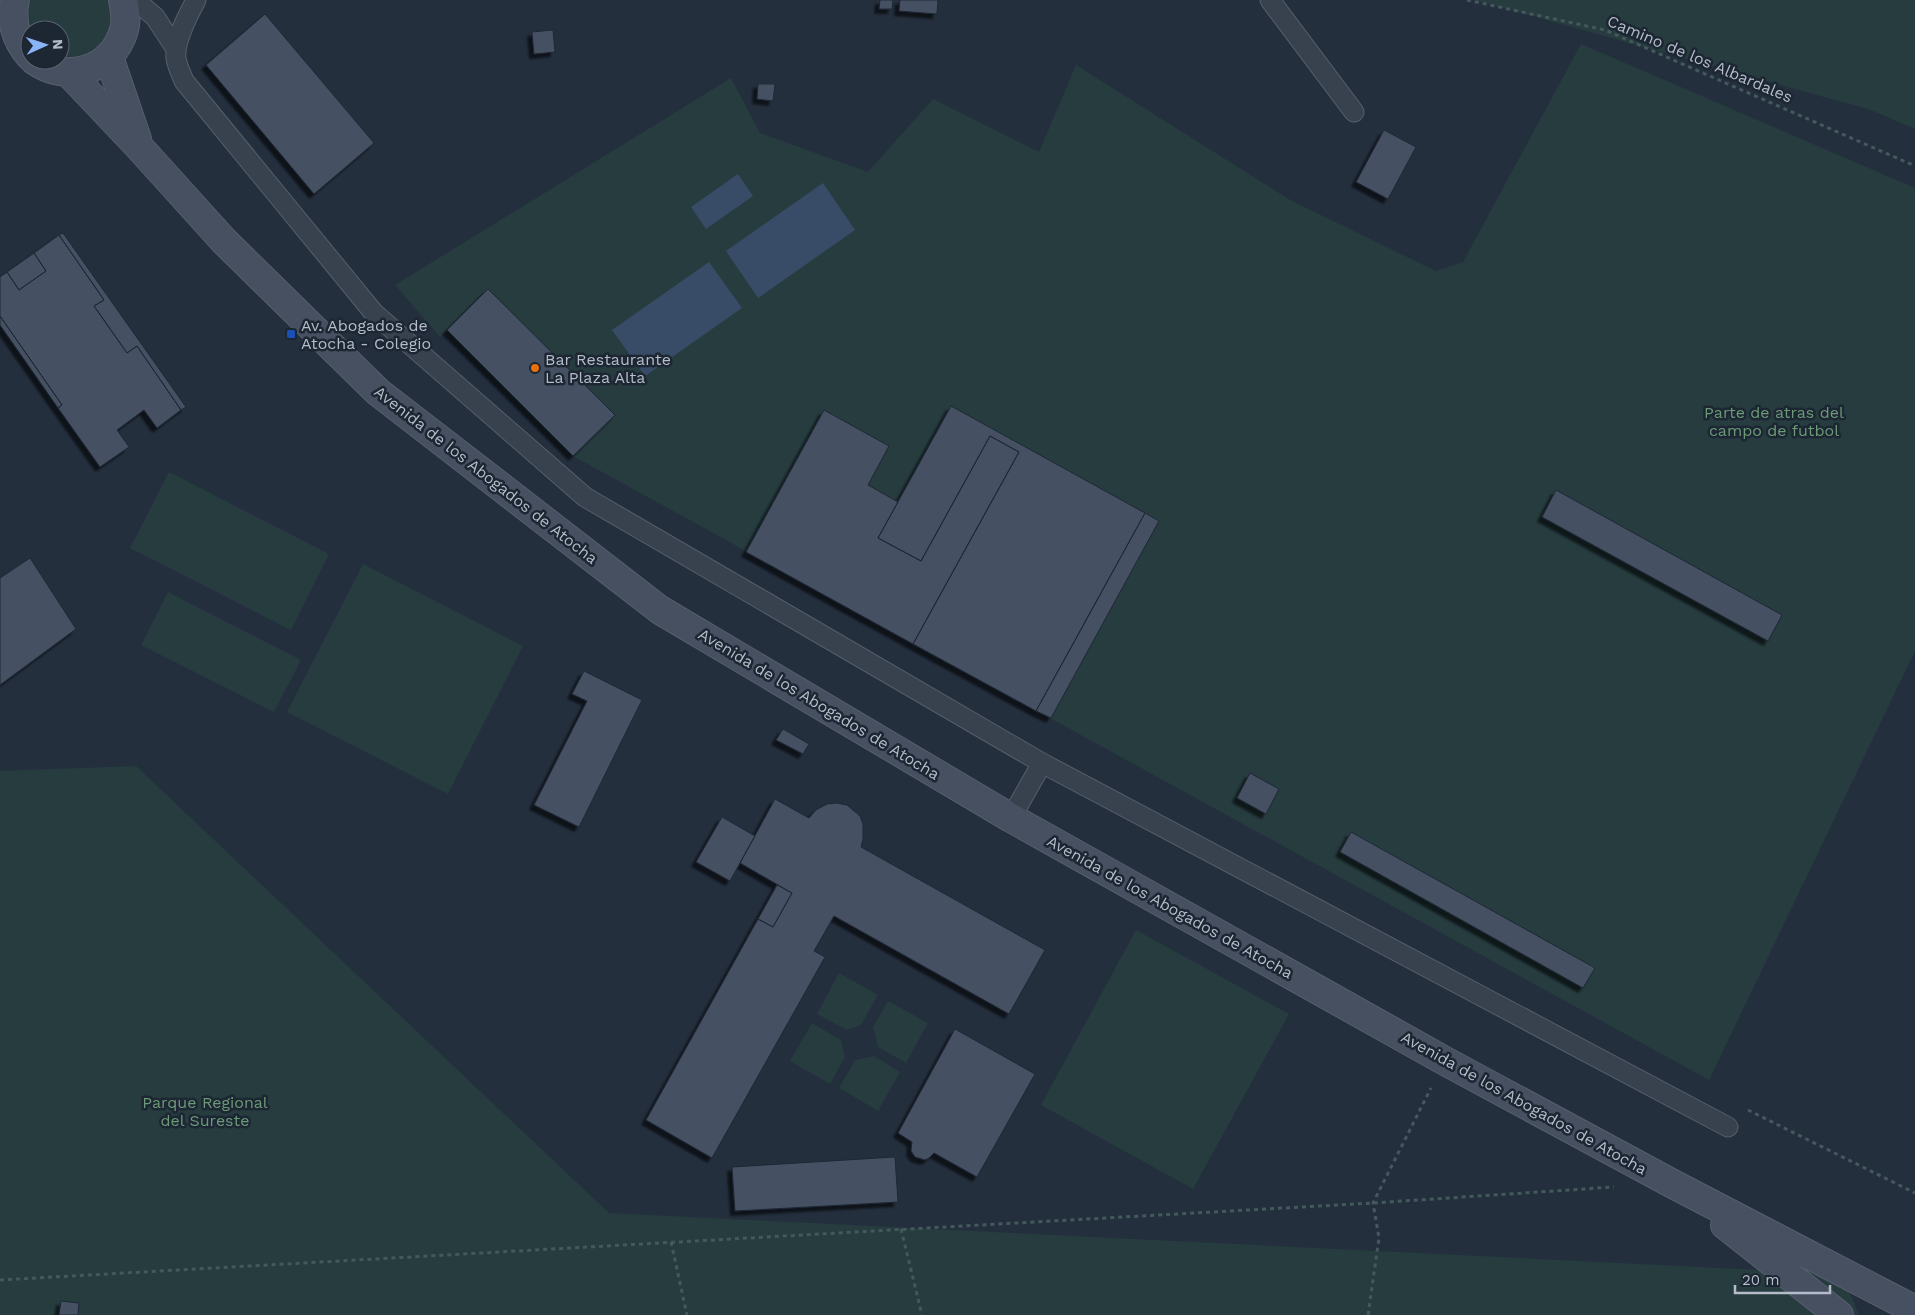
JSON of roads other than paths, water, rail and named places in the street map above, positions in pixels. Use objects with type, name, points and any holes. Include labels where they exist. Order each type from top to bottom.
[{"type":"main road","points":[[15,0],[13,22],[20,43]]},
{"type":"main road","points":[[52,70],[82,71],[96,66],[109,57],[118,44],[124,30],[126,14],[137,1]]},
{"type":"main road","name":"Avenida de los Abogados de Atocha","points":[[109,57],[140,148],[224,241],[378,392],[647,601],[1011,818],[1445,1061],[1673,1184]]},
{"type":"main road","points":[[68,72],[140,148]]},
{"type":"main road","points":[[1673,1184],[1915,1310]]},
{"type":"main road","points":[[1673,1184],[1839,1315]]},
{"type":"lane","points":[[196,0],[186,19],[176,49],[176,57],[184,80],[374,314],[585,497],[899,682],[1042,763],[1728,1127]]},
{"type":"lane","points":[[1270,0],[1354,112]]},
{"type":"lane","points":[[137,1],[154,17],[176,49]]},
{"type":"lane","points":[[1011,818],[1042,763]]},
{"type":"water","points":[[738,174],[753,196],[706,229],[691,207]]},
{"type":"water","points":[[823,183],[855,230],[758,298],[726,251]]},
{"type":"water","points":[[709,262],[742,308],[645,376],[612,330]]},
{"type":"place","name":"Av. Abogados de Atocha - Colegio","points":[[291,334]]},
{"type":"place","name":"Bar Restaurante La Plaza Alta","points":[[535,368]]},
{"type":"park label","name":"Parte de atras del campo de futbol","points":[[1774,421]]},
{"type":"park label","name":"Parque Regional del Sureste","points":[[205,1111]]}]
